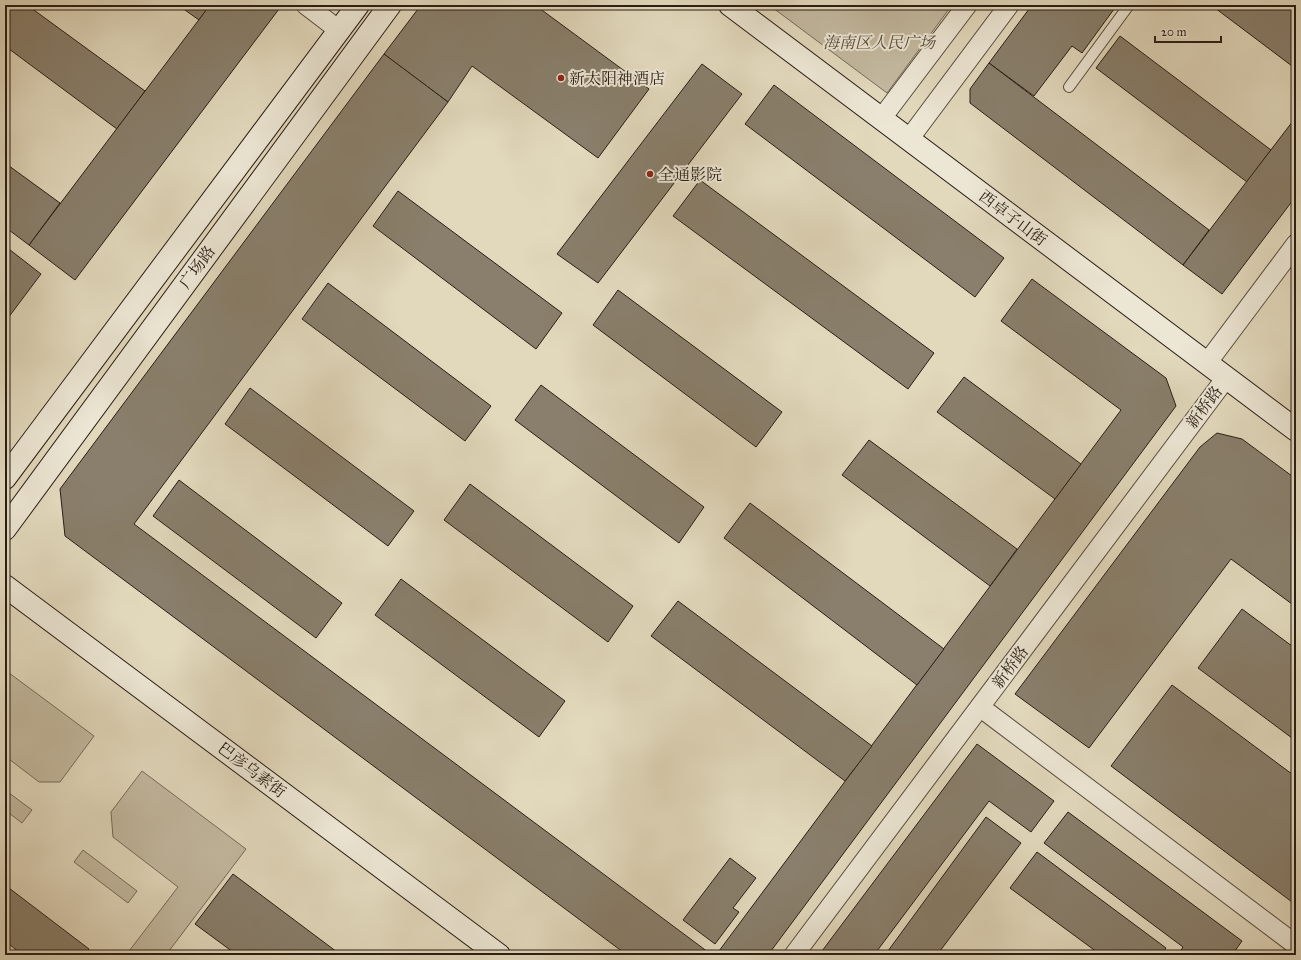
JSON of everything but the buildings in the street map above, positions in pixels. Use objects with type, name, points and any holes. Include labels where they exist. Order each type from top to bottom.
[{"type":"street","points":[[306,5],[340,31]]},
{"type":"street","name":"广场路","points":[[5,478],[358,5]]},
{"type":"street","name":"广场路","points":[[5,529],[390,5]]},
{"type":"street","name":"西卓子山街","points":[[730,5],[1296,430]]},
{"type":"street","points":[[881,119],[967,5]]},
{"type":"street","points":[[909,139],[1009,5]]},
{"type":"street","name":"新桥路","points":[[1207,363],[1296,244]]},
{"type":"street","name":"新桥路","points":[[794,955],[1226,378]]},
{"type":"street","name":"巴彦乌素街","points":[[5,586],[499,955]]},
{"type":"street","name":"巴彦乌素街","points":[[5,600],[480,955]]},
{"type":"street","points":[[980,708],[1296,944]]},
{"type":"lane","points":[[1069,86],[1129,5]]},
{"type":"green space","name":"海南区人民广场","points":[[769,5],[952,5],[887,93]]},
{"type":"green space","points":[[5,670],[94,736],[60,782],[39,782],[5,756]]},
{"type":"green space","points":[[142,771],[246,849],[166,955],[126,955],[178,887],[113,837],[111,812]]},
{"type":"green space","points":[[5,790],[32,810],[22,823],[5,810]]},
{"type":"green space","points":[[83,850],[137,891],[128,903],[74,862]]},
{"type":"place","name":"新太阳神酒店","points":[[561,78]]},
{"type":"place","name":"全通影院","points":[[650,174]]}]
